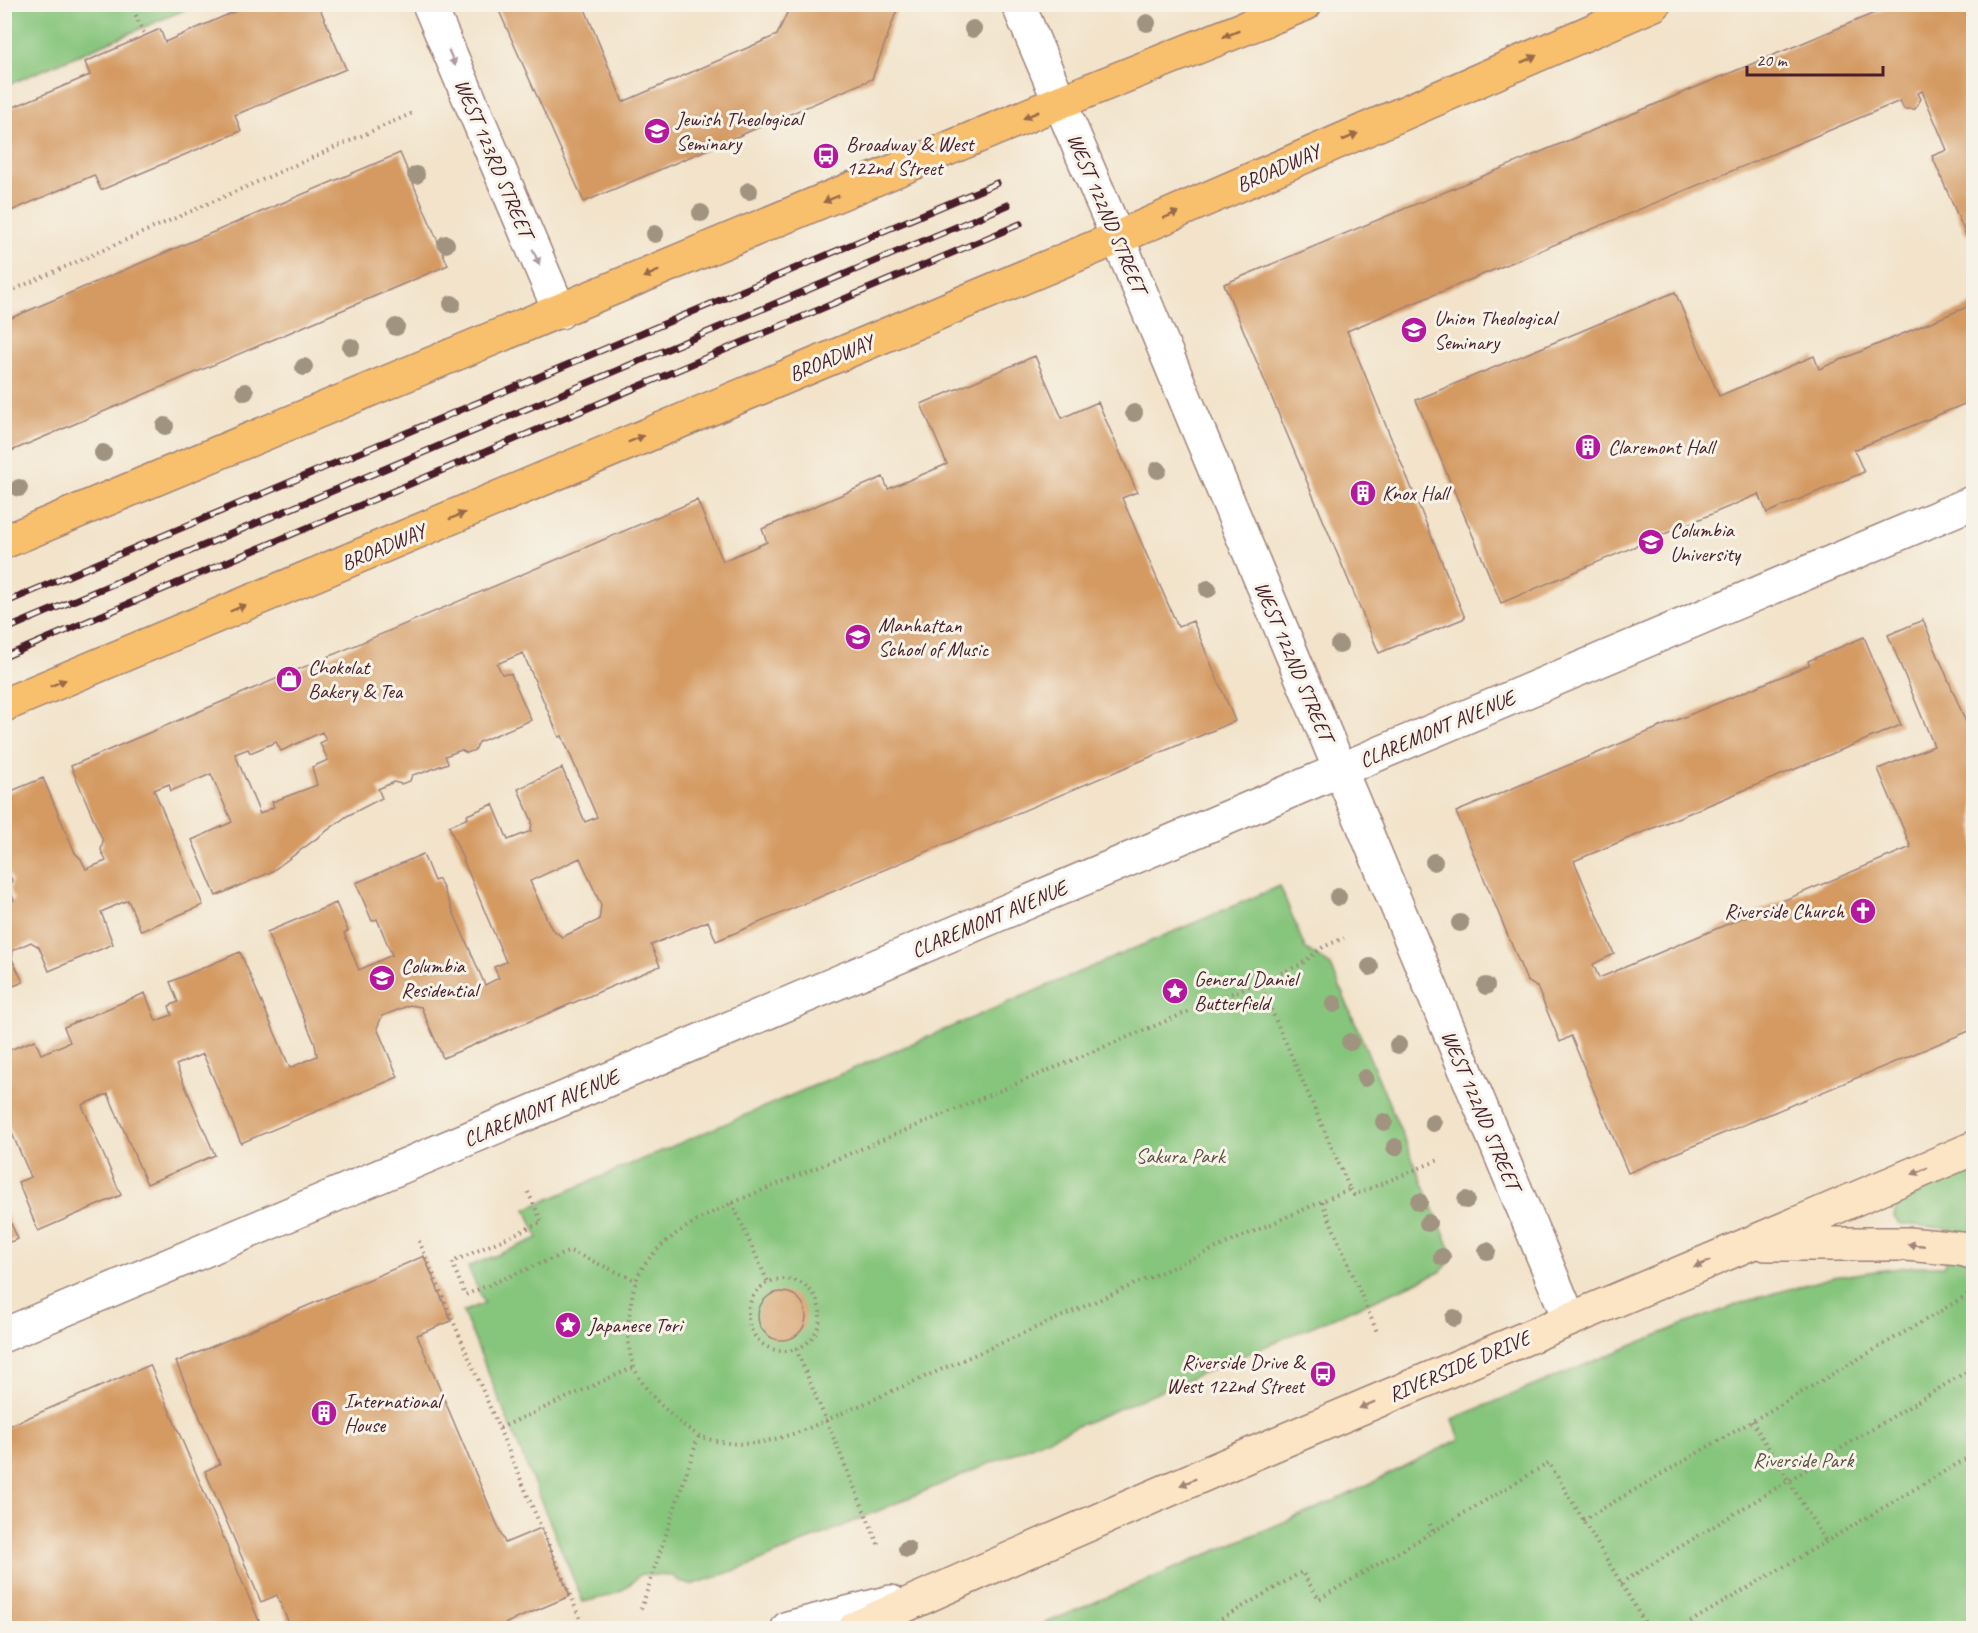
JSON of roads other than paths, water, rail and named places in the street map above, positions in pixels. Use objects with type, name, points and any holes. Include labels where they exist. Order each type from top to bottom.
[{"type":"main road","points":[[4,542],[1060,102],[1305,4]]},
{"type":"main road","name":"BROADWAY","points":[[4,705],[1117,238],[1611,13],[1654,4]]},
{"type":"main road","name":"RIVERSIDE DRIVE","points":[[855,1629],[1569,1318],[1750,1245],[1974,1148]]},
{"type":"main road","points":[[1750,1245],[1907,1244],[1961,1249],[1974,1253]]},
{"type":"street","name":"WEST 123RD STREET","points":[[429,4],[560,312]]},
{"type":"street","name":"WEST 122ND STREET","points":[[1018,4],[1569,1318]]},
{"type":"street","name":"CLAREMONT AVENUE","points":[[4,1335],[1974,502]]},
{"type":"street","name":"RIVERSIDE DRIVE","points":[[788,1629],[945,1588]]},
{"type":"railway","points":[[4,603],[997,183]]},
{"type":"railway","points":[[4,630],[1008,205]]},
{"type":"railway","points":[[4,657],[1020,224]]},
{"type":"place","name":"Jewish Theological Seminary","points":[[657,131]]},
{"type":"place","name":"Broadway & West 122nd Street","points":[[826,156]]},
{"type":"place","name":"Union Theological Seminary","points":[[1414,330]]},
{"type":"place","name":"Claremont Hall","points":[[1588,447]]},
{"type":"place","name":"Knox Hall","points":[[1363,493]]},
{"type":"place","name":"Columbia University","points":[[1651,542]]},
{"type":"place","name":"Manhattan School of Music","points":[[858,637]]},
{"type":"place","name":"Chokolat Bakery & Tea","points":[[289,679]]},
{"type":"place","name":"Riverside Church","points":[[1863,911]]},
{"type":"place","name":"Columbia Residential","points":[[382,978]]},
{"type":"place","name":"General Daniel Butterfield","points":[[1175,991]]},
{"type":"place","name":"Japanese Tori","points":[[568,1325]]},
{"type":"place","name":"Riverside Drive & West 122nd Street","points":[[1323,1374]]},
{"type":"place","name":"International House","points":[[324,1413]]},
{"type":"park label","name":"Sakura Park","points":[[1180,1156]]},
{"type":"park label","name":"Riverside Park","points":[[1803,1460]]}]
